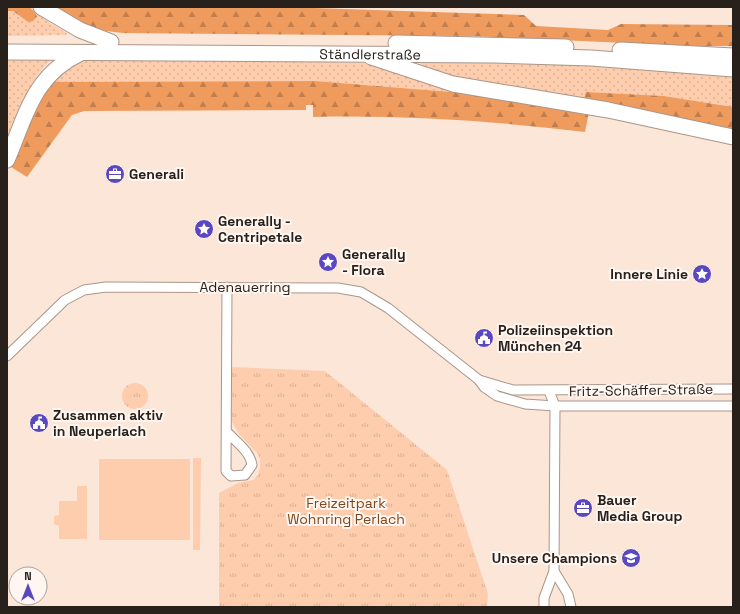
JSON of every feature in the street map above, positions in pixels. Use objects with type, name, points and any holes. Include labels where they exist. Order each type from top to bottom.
[{"type":"highway","points":[[42,7],[80,30],[111,42]]},
{"type":"highway","name":"Ständlerstraße","points":[[7,42],[487,44],[733,56]]},
{"type":"highway","name":"Ständlerstraße","points":[[7,52],[365,53],[569,57],[733,70]]},
{"type":"highway","points":[[7,160],[27,111],[45,79],[61,64],[84,52]]},
{"type":"highway","points":[[365,53],[372,58],[420,72],[453,84],[608,110],[733,137]]},
{"type":"street","name":"Adenauerring","points":[[7,356],[59,304],[84,290],[106,287],[338,288],[361,292],[388,308],[479,380],[484,388],[502,398],[525,404],[555,406]]},
{"type":"street","points":[[227,287],[226,471],[231,476],[245,475],[252,465],[251,459],[247,452],[227,432]]},
{"type":"street","name":"Adenauerring","points":[[479,380],[513,390],[549,391]]},
{"type":"street","name":"Fritz-Schäffer-Straße","points":[[549,391],[733,389]]},
{"type":"street","points":[[544,607],[544,598],[554,571],[555,406],[549,391]]},
{"type":"street","name":"Fritz-Schäffer-Straße","points":[[555,406],[733,406]]},
{"type":"street","points":[[554,571],[568,594],[571,607]]},
{"type":"green space","points":[[7,7],[30,7],[37,17],[33,21],[28,22],[13,11],[7,11]]},
{"type":"green space","points":[[30,7],[50,23],[67,33],[66,35],[7,36],[7,11],[13,11],[28,22],[37,17],[36,13]]},
{"type":"green space","points":[[54,7],[314,8],[524,15],[536,26],[608,30],[621,24],[733,25],[733,46],[693,46],[471,36],[123,33],[106,31],[74,21]]},
{"type":"green space","points":[[140,7],[294,7],[294,9]]},
{"type":"green space","points":[[7,57],[51,60],[36,77],[30,88],[7,144]]},
{"type":"green space","points":[[86,58],[317,58],[333,62],[364,63],[390,67],[456,91],[451,92],[315,81],[47,82]]},
{"type":"green space","points":[[418,60],[607,66],[733,76],[733,107],[664,96],[586,92],[584,99],[522,91],[444,75],[427,68]]},
{"type":"green space","points":[[315,81],[451,92],[456,91],[589,112],[585,132],[517,125],[415,118],[313,117],[313,105],[306,105],[306,110],[84,111],[72,115],[27,177],[11,167],[47,82]]},
{"type":"green space","points":[[586,92],[664,96],[733,107],[733,130],[584,99]]},
{"type":"green space","name":"Freizeitpark Wohnring Perlach","points":[[232,367],[325,371],[447,470],[488,594],[487,607],[219,607],[219,493],[238,483],[253,480],[258,475],[260,467],[260,459],[257,453],[239,434],[232,422]]},
{"type":"green space","points":[[135,383],[144,387],[148,396],[144,405],[135,409],[126,405],[122,396],[126,387]]},
{"type":"green space","points":[[193,458],[201,458],[200,550],[193,550]]},
{"type":"green space","points":[[99,459],[190,459],[190,540],[99,540]]},
{"type":"green space","points":[[77,486],[87,486],[87,539],[59,539],[59,526],[54,524],[54,516],[59,515],[59,501],[77,501]]},
{"type":"place","name":"Generali","points":[[115,174]]},
{"type":"place","name":"Generally - Centripetale","points":[[204,229]]},
{"type":"place","name":"Generally - Flora","points":[[328,262]]},
{"type":"place","name":"Innere Linie","points":[[702,274]]},
{"type":"place","name":"Polizeiinspektion München 24","points":[[484,338]]},
{"type":"place","name":"Zusammen aktiv in Neuperlach","points":[[39,423]]},
{"type":"place","name":"Bauer Media Group","points":[[583,508]]},
{"type":"place","name":"Unsere Champions","points":[[631,558]]}]
